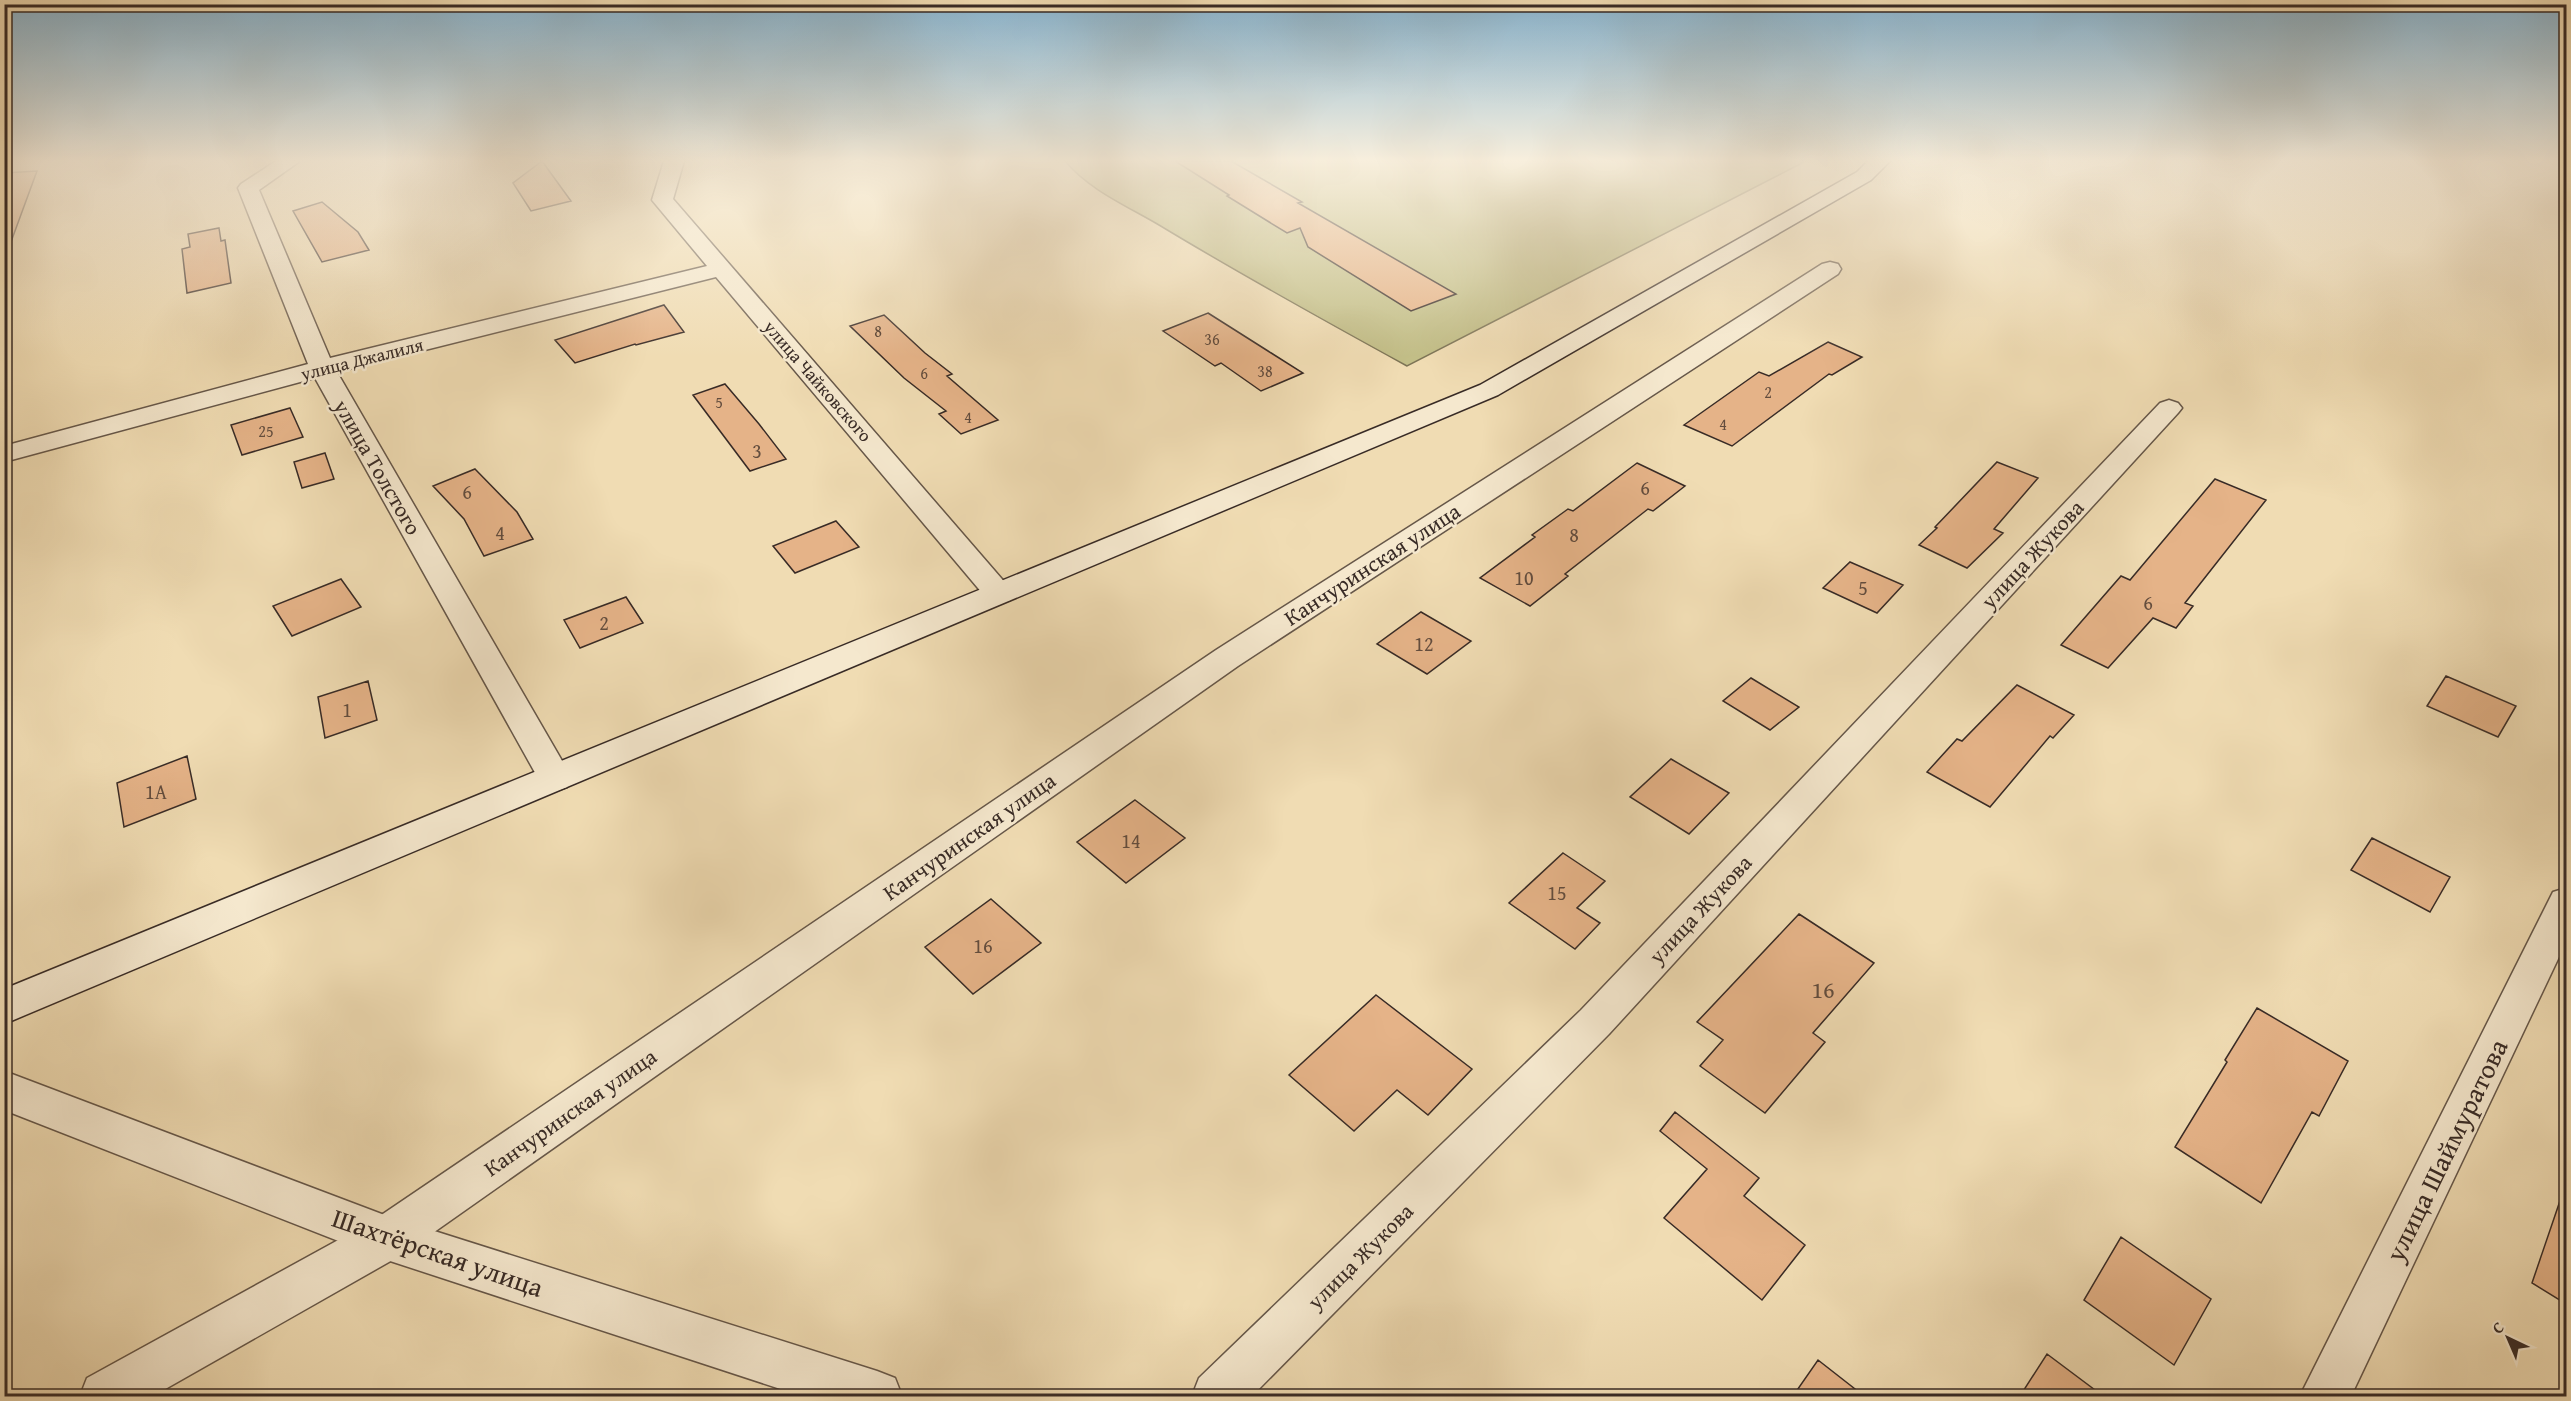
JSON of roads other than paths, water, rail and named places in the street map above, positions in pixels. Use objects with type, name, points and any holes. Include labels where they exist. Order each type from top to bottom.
[{"type":"street","name":"улица Толстого","points":[[264,226],[322,368],[555,778]]},
{"type":"street","name":"улица Чайковского","points":[[685,226],[999,593]]},
{"type":"street","points":[[4,1007],[1489,390],[1776,226]]},
{"type":"street","name":"улица Джалиля","points":[[4,454],[322,368],[722,269]]},
{"type":"street","name":"Канчуринская улица","points":[[105,1396],[387,1238],[1227,658],[1830,269]]},
{"type":"street","name":"улица Жукова","points":[[1217,1396],[1595,1022],[2169,408]]},
{"type":"street","name":"улица Шаймуратова","points":[[2325,1396],[2566,903]]},
{"type":"street","name":"Шахтёрская улица","points":[[4,1090],[387,1238],[877,1396]]}]
